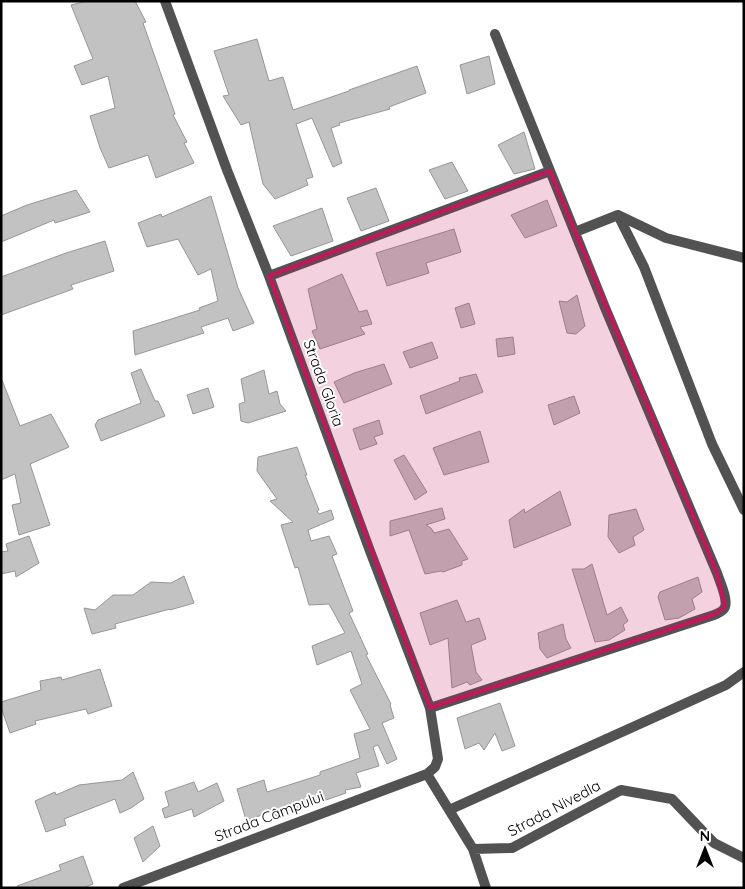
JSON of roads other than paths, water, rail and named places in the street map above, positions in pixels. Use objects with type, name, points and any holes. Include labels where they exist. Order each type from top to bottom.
[{"type":"street","name":"Strada Gloria","points":[[165,1],[430,708],[438,759],[435,767],[427,774]]},
{"type":"street","points":[[430,708],[714,615],[722,612],[725,607],[718,573],[606,310],[495,34]]},
{"type":"street","points":[[269,276],[550,171]]},
{"type":"street","points":[[575,232],[618,215],[666,238],[744,258]]},
{"type":"street","points":[[618,215],[644,267],[712,444],[744,510]]},
{"type":"street","points":[[449,810],[726,685],[744,672]]},
{"type":"street","points":[[427,774],[473,849],[486,888]]},
{"type":"street","name":"Strada Câmpului","points":[[123,888],[427,774]]},
{"type":"street","name":"Strada Nivedla","points":[[473,849],[512,848],[621,790],[672,799],[714,843],[744,858]]}]
